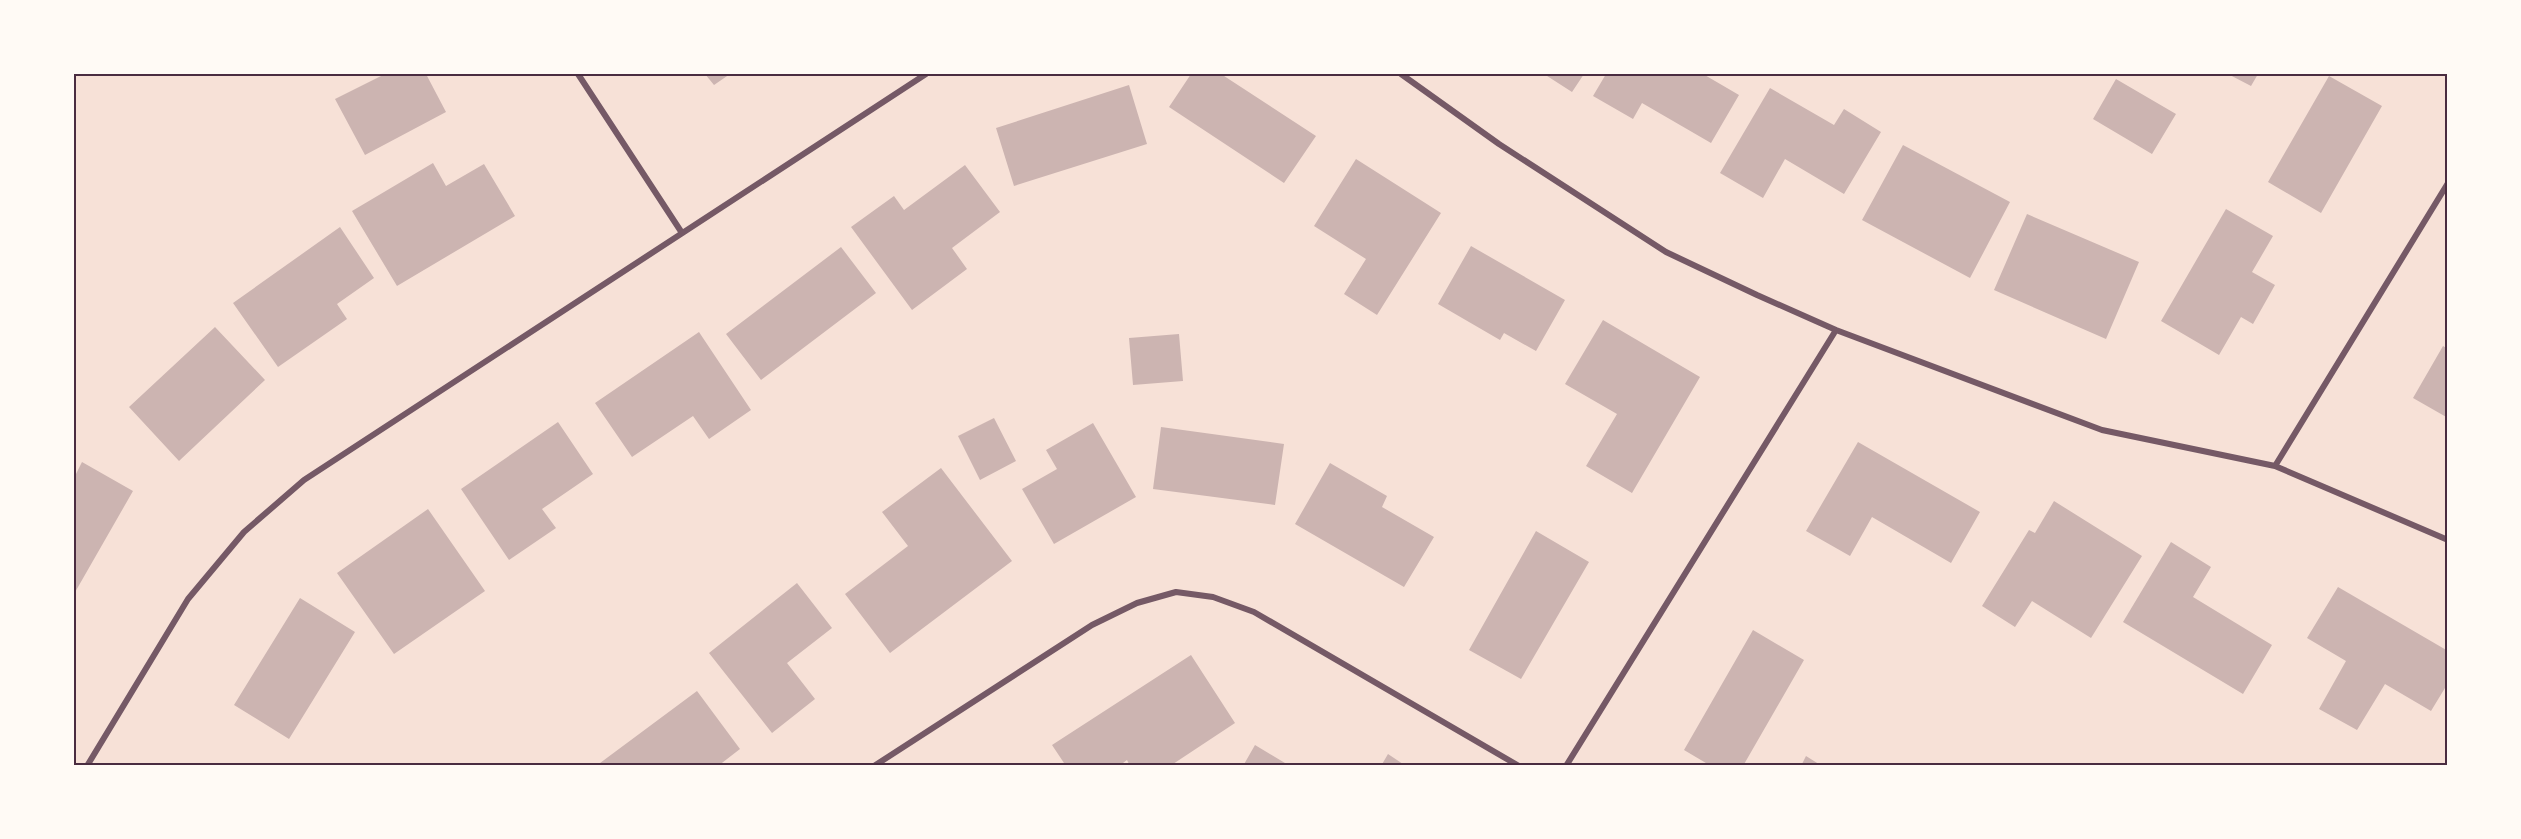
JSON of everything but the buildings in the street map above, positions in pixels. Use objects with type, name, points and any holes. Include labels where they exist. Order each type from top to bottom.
[{"type":"street","points":[[578,74],[682,233]]},
{"type":"street","points":[[87,765],[188,599],[244,532],[304,480],[926,74]]},
{"type":"street","points":[[1401,74],[1499,144],[1666,252],[1836,330],[2102,430],[2275,466],[2448,540]]},
{"type":"street","points":[[2275,466],[2448,183]]},
{"type":"street","points":[[1566,765],[1836,330]]},
{"type":"street","points":[[874,765],[1092,625],[1137,603],[1176,592],[1213,597],[1254,612],[1519,765]]}]
